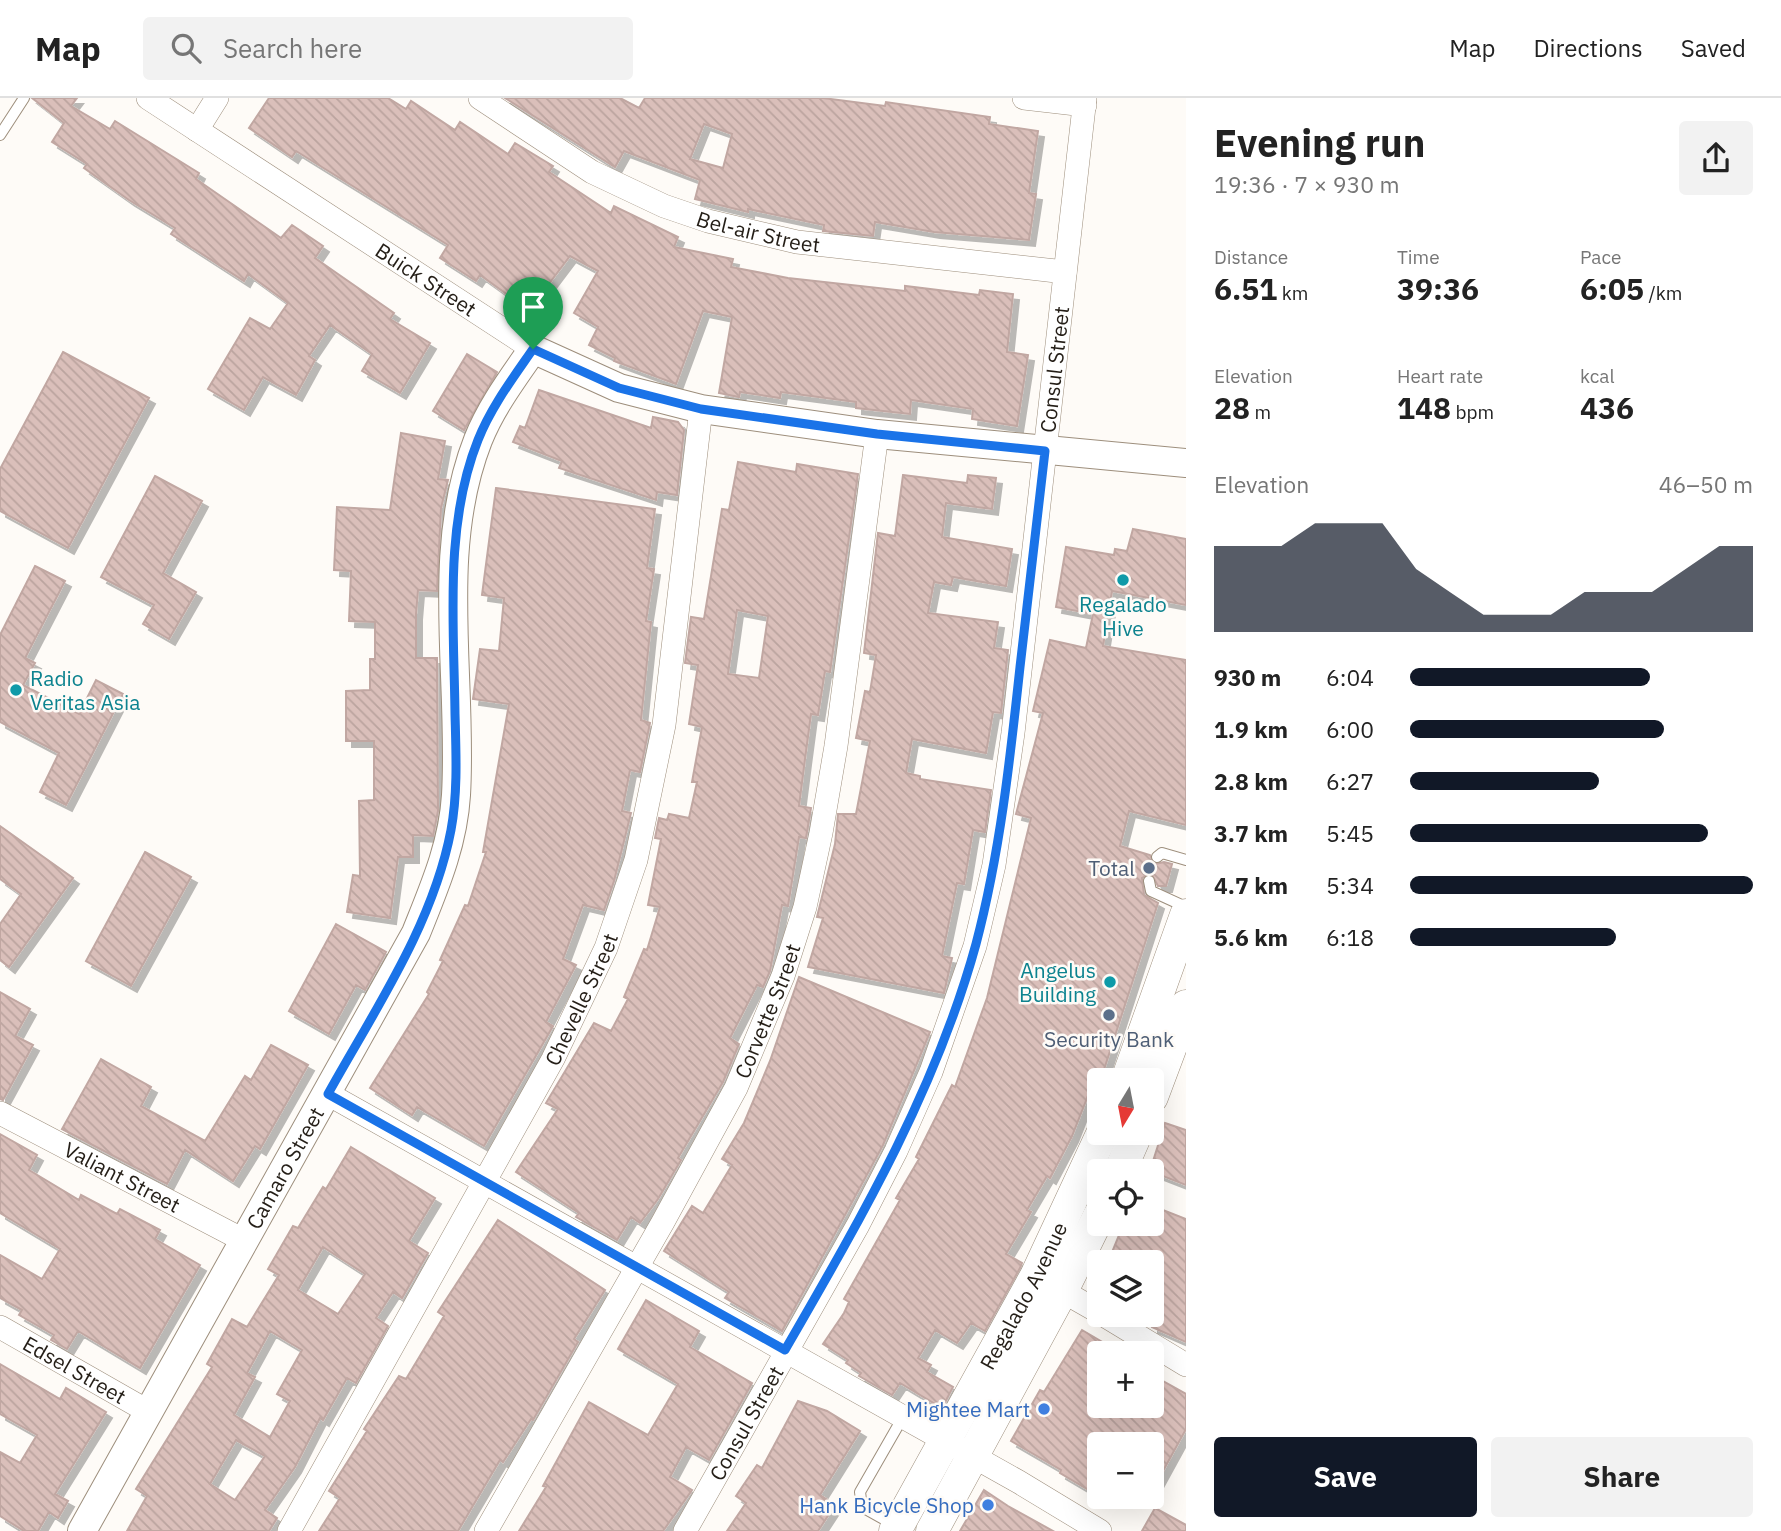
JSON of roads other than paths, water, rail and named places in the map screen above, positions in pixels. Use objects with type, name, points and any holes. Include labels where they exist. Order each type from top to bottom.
[{"type":"main road","points":[[1131,1068],[1186,915]]},
{"type":"main road","points":[[1163,1068],[1186,1006]]},
{"type":"main road","name":"Regalado Avenue","points":[[932,1531],[975,1457],[1049,1284],[1098,1145]]},
{"type":"main road","name":"Regalado Avenue","points":[[896,1529],[946,1441],[1049,1284],[1087,1232]]},
{"type":"street","name":"Buick Street","points":[[148,98],[533,349],[619,388],[701,409],[877,434],[1186,463]]},
{"type":"street","points":[[197,130],[217,98]]},
{"type":"street","name":"Bel-air Street","points":[[480,98],[592,172],[664,206],[708,221],[797,242],[1065,272]]},
{"type":"street","points":[[1024,98],[1085,101]]},
{"type":"street","name":"Consul Street","points":[[685,1531],[858,1225],[896,1151],[931,1072],[975,946],[1003,812],[1085,101]]},
{"type":"street","name":"Camaro Street","points":[[82,1531],[416,933],[444,862],[456,795],[454,589],[463,493],[469,464],[490,414],[533,349]]},
{"type":"street","name":"Chevelle Street","points":[[289,1531],[553,1059],[606,948],[636,860],[664,725],[701,409]]},
{"type":"street","name":"Corvette Street","points":[[486,1531],[736,1088],[783,976],[805,907],[836,746],[877,434]]},
{"type":"street","points":[[328,1094],[975,1457],[1100,1531]]},
{"type":"street","name":"Valiant Street","points":[[0,1113],[245,1241]]},
{"type":"street","points":[[1049,1284],[1087,1306]]},
{"type":"street","name":"Edsel Street","points":[[0,1327],[149,1412]]},
{"type":"street","points":[[1123,1327],[1186,1365]]},
{"type":"lane","points":[[0,135],[24,98]]},
{"type":"lane","points":[[1157,857],[1162,853],[1186,860]]},
{"type":"lane","points":[[1149,881],[1151,891],[1186,907]]},
{"type":"lane","points":[[896,1529],[862,1507],[860,1492],[903,1417]]},
{"type":"place","name":"Regalado Hive","points":[[1123,580]]},
{"type":"place","name":"Radio Veritas Asia","points":[[16,690]]},
{"type":"place","name":"Total","points":[[1149,868]]},
{"type":"place","name":"Angelus Building","points":[[1110,982]]},
{"type":"place","name":"Security Bank","points":[[1109,1015]]},
{"type":"place","name":"Mightee Mart","points":[[1044,1409]]},
{"type":"place","name":"Hank Bicycle Shop","points":[[988,1505]]}]
